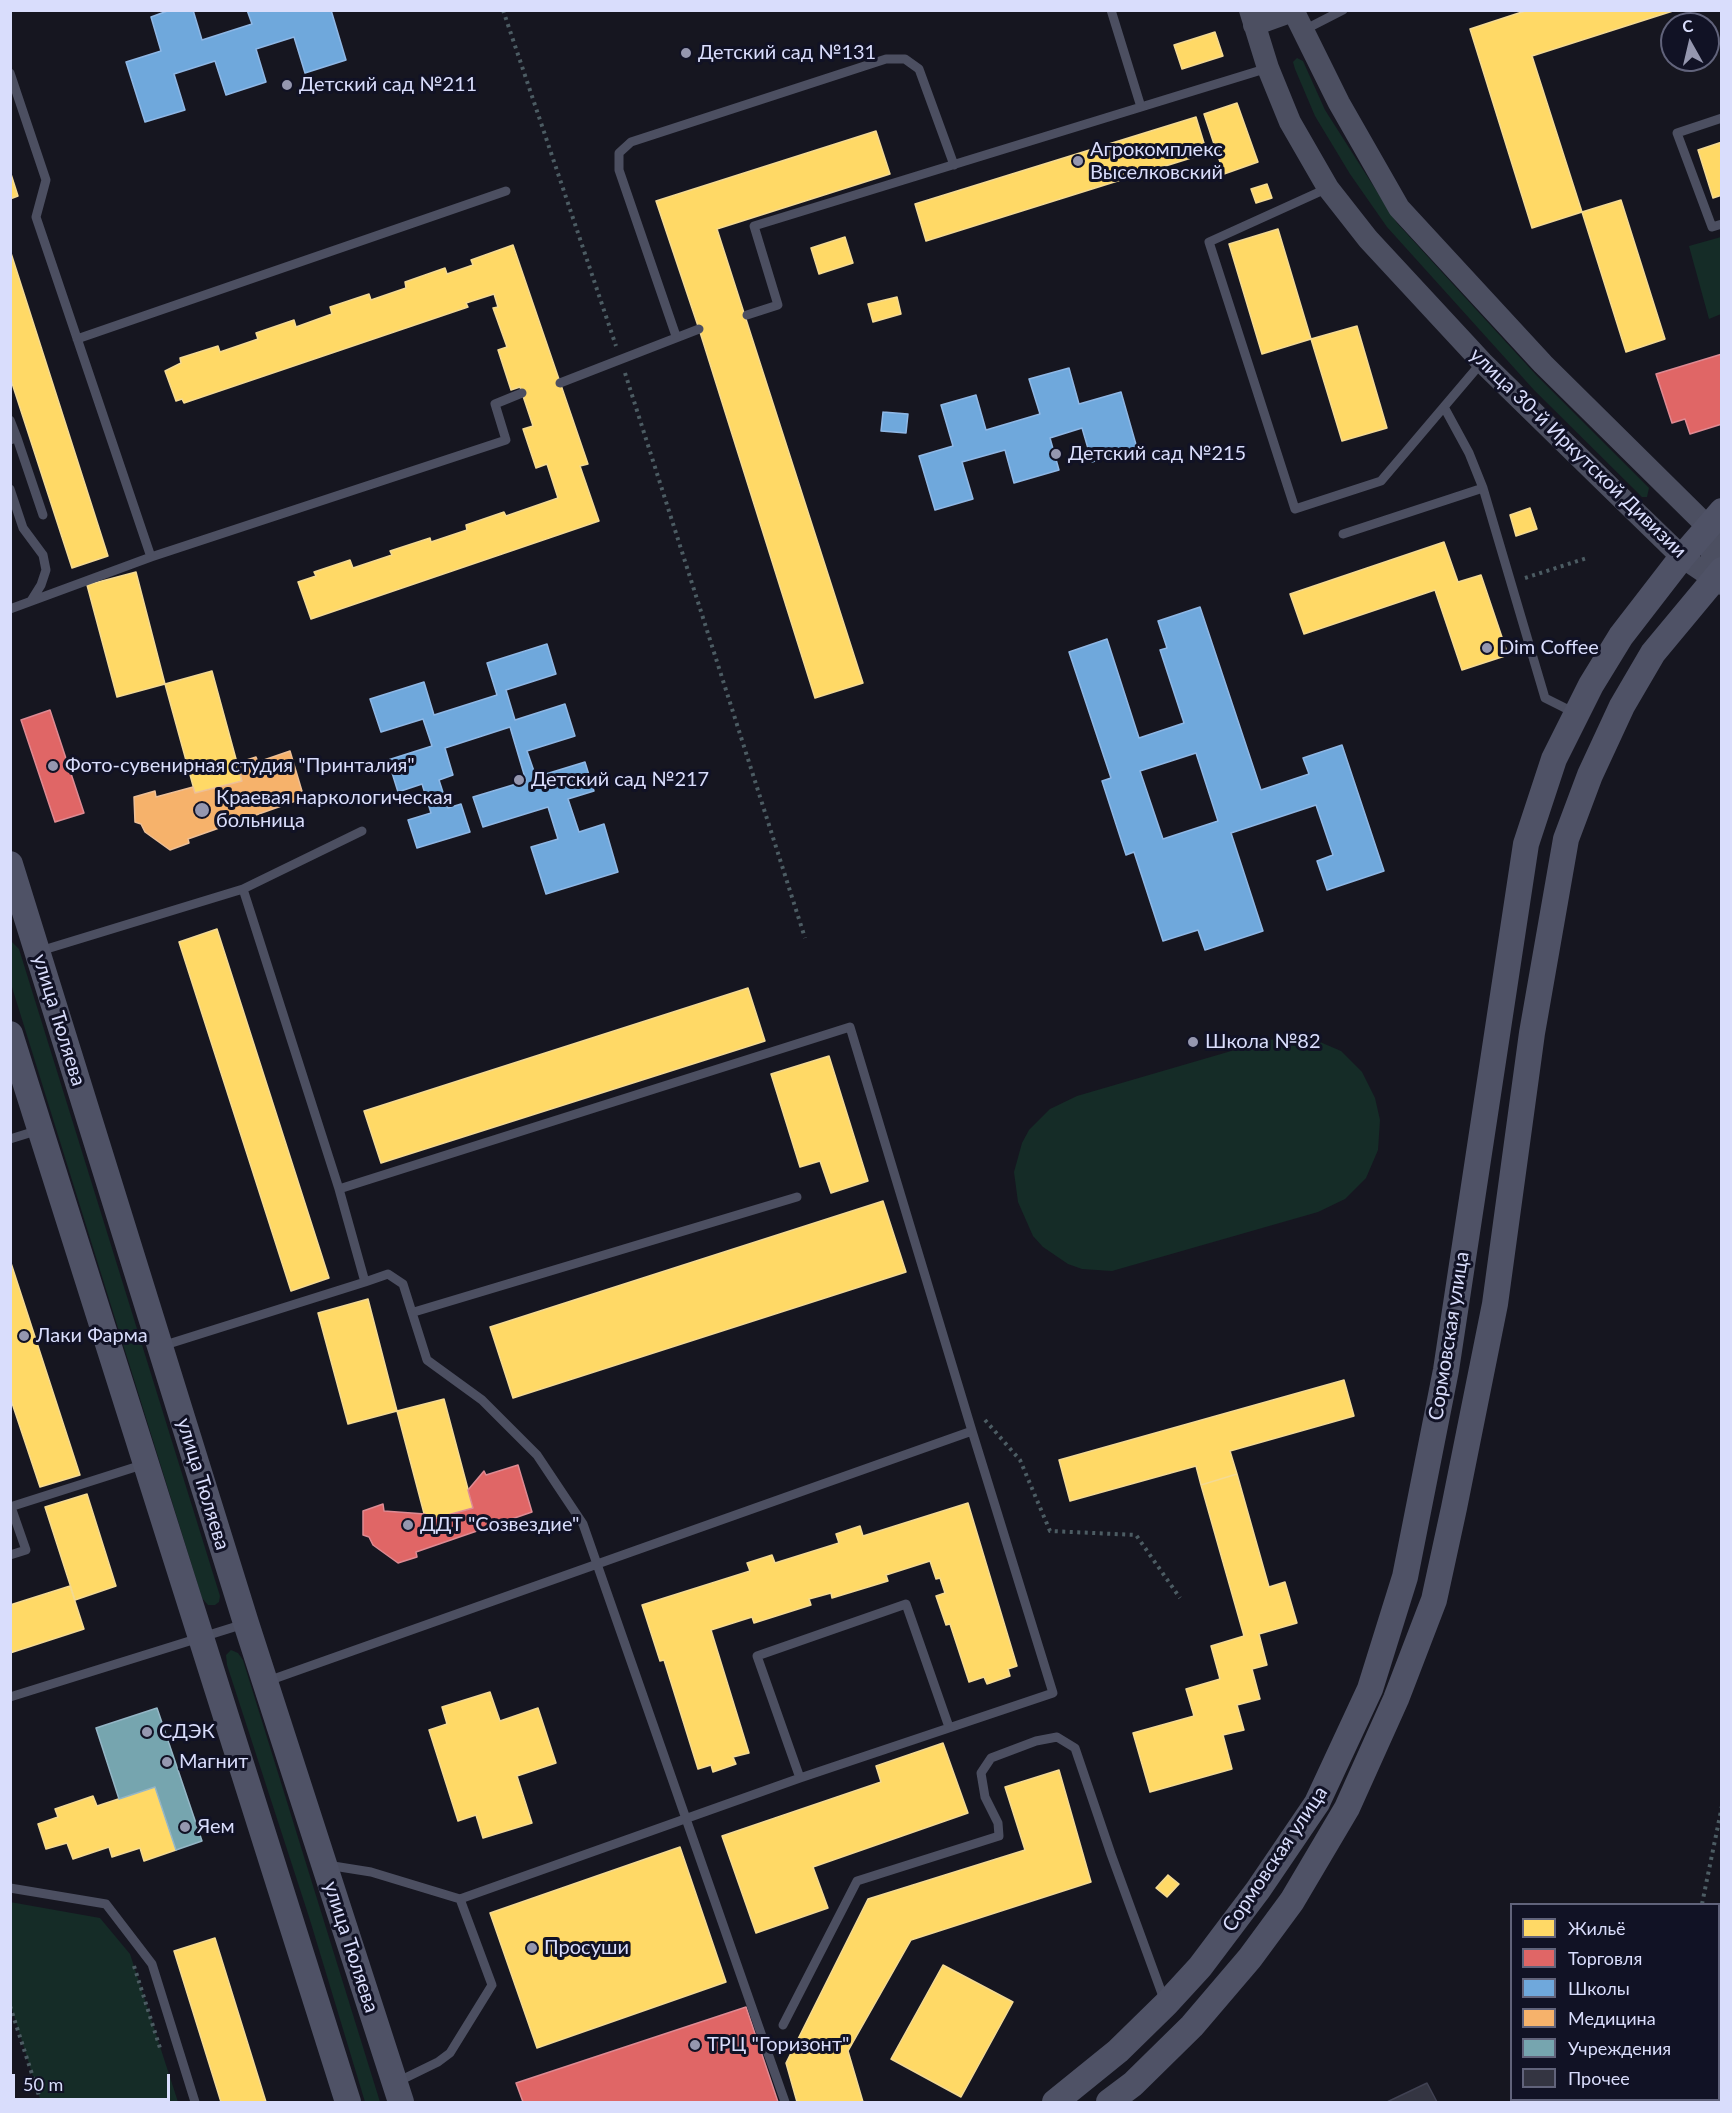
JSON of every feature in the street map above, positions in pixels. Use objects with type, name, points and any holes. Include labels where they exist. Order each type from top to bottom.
[{"type":"main road","name":"Сормовская улица","points":[[1055,2103],[1118,2051],[1166,2004],[1200,1966],[1258,1890],[1317,1803],[1370,1689],[1397,1600],[1424,1490],[1446,1370],[1526,844],[1554,759],[1576,714],[1622,636],[1682,556],[1714,519]]},
{"type":"main road","name":"Сормовская улица","points":[[1109,2103],[1133,2084],[1192,2026],[1250,1958],[1292,1901],[1347,1808],[1396,1700],[1430,1610],[1454,1508],[1495,1304],[1532,1034],[1566,839],[1590,775],[1622,706],[1653,653],[1719,577]]},
{"type":"main road","name":"улица Тюляева","points":[[10,864],[246,1623],[398,2093]]},
{"type":"main road","points":[[10,1034],[348,2103]]},
{"type":"main road","points":[[1397,1600],[1430,1610]]},
{"type":"street","name":"улица 30-й Иркутской Дивизии","points":[[1296,17],[1339,103],[1399,208],[1543,364],[1714,519],[1719,577],[1682,556],[1482,362],[1368,239],[1328,188],[1290,122],[1268,68],[1252,18],[1296,17]]},
{"type":"lane","points":[[1111,10],[1141,107]]},
{"type":"lane","points":[[1296,17],[1343,10]]},
{"type":"lane","points":[[676,336],[619,170],[619,153],[631,142],[886,59],[905,59],[919,69],[954,165]]},
{"type":"lane","points":[[747,315],[778,305],[754,226],[1268,68]]},
{"type":"lane","points":[[10,73],[46,180],[36,217],[151,557]]},
{"type":"lane","points":[[1722,118],[1677,133],[1712,227],[1722,224]]},
{"type":"lane","points":[[1328,188],[1209,242],[1295,509],[1381,481],[1482,362]]},
{"type":"lane","points":[[77,339],[506,191]]},
{"type":"lane","points":[[560,382],[621,361],[676,336],[699,329]]},
{"type":"lane","points":[[10,609],[151,557],[506,440],[495,404],[522,393]]},
{"type":"lane","points":[[1444,406],[1469,453],[1483,488],[1513,582],[1545,698],[1576,714]]},
{"type":"lane","points":[[10,420],[14,440],[43,515]]},
{"type":"lane","points":[[1343,534],[1483,488]]},
{"type":"lane","points":[[10,489],[23,528],[43,555],[46,570],[41,585],[31,601]]},
{"type":"lane","points":[[38,951],[243,889],[362,831]]},
{"type":"lane","points":[[243,889],[339,1189],[365,1282]]},
{"type":"lane","points":[[324,1864],[371,1872],[460,1899],[688,1820],[800,1778],[1053,1693],[850,1027],[339,1189]]},
{"type":"lane","points":[[10,1139],[41,1130]]},
{"type":"lane","points":[[414,1312],[797,1197]]},
{"type":"lane","points":[[160,1347],[388,1274],[403,1284],[414,1312],[427,1360],[482,1400],[537,1455],[583,1524],[785,2103]]},
{"type":"lane","points":[[265,1682],[972,1431]]},
{"type":"lane","points":[[10,1555],[26,1550],[11,1507],[145,1464]]},
{"type":"lane","points":[[800,1778],[757,1656],[906,1604],[949,1727]]},
{"type":"lane","points":[[10,1697],[246,1623]]},
{"type":"lane","points":[[783,2025],[857,1881],[999,1836],[998,1823],[985,1797],[981,1773],[991,1758],[1036,1741],[1057,1737],[1075,1748],[1166,2004]]},
{"type":"lane","points":[[10,1887],[106,1904],[152,1964],[195,2103]]},
{"type":"lane","points":[[398,2093],[450,2053],[492,1985],[460,1899]]},
{"type":"path","points":[[503,10],[621,361],[805,938]]},
{"type":"path","points":[[1513,582],[1587,558]]},
{"type":"path","points":[[982,1416],[1020,1460],[1050,1531],[1136,1535],[1180,1598]]},
{"type":"path","points":[[1702,1903],[1722,1806]]},
{"type":"path","points":[[133,1964],[161,2049]]},
{"type":"path","points":[[10,2006],[41,2103]]},
{"type":"green space","points":[[1297,58],[1303,61],[1325,110],[1397,223],[1537,376],[1649,488],[1647,497],[1642,497],[1534,390],[1387,227],[1350,174],[1315,116],[1295,69],[1293,62]]},
{"type":"green space","points":[[1721,237],[1721,314],[1709,319],[1689,246]]},
{"type":"green space","points":[[10,940],[19,949],[220,1596],[219,1602],[215,1605],[208,1605],[202,1598],[11,984]]},
{"type":"green space","points":[[1298,1036],[1313,1039],[1341,1051],[1362,1072],[1375,1098],[1380,1120],[1378,1150],[1366,1178],[1345,1199],[1318,1212],[1112,1271],[1082,1269],[1068,1264],[1043,1247],[1033,1236],[1018,1202],[1014,1172],[1022,1143],[1029,1130],[1050,1109],[1077,1096],[1269,1040]]},
{"type":"green space","points":[[231,1650],[238,1653],[243,1660],[380,2102],[365,2102],[310,1920],[227,1665],[226,1655]]},
{"type":"green space","points":[[10,1902],[100,1918],[130,1954],[178,2102],[41,2102],[11,2006]]},
{"type":"water","points":[[1721,1948],[1721,2102],[1682,2102],[1720,2101]]},
{"type":"building: Жильё","points":[[1528,10],[1676,10],[1660,12],[1660,15],[1532,56],[1582,212],[1532,228],[1470,29]]},
{"type":"building: Жильё","points":[[1215,32],[1223,56],[1182,69],[1174,45]]},
{"type":"building: Жильё","points":[[1237,103],[1258,162],[1224,174],[1204,114]]},
{"type":"building: Жильё","points":[[1196,117],[1207,153],[926,241],[915,204]]},
{"type":"building: Жильё","points":[[876,131],[890,174],[717,229],[863,683],[815,698],[699,329],[656,201]]},
{"type":"building: Жильё","points":[[1722,142],[1722,195],[1713,198],[1698,150]]},
{"type":"building: Жильё","points":[[10,171],[18,196],[10,199]]},
{"type":"building: Жильё","points":[[1267,184],[1272,198],[1256,203],[1251,189]]},
{"type":"building: Жильё","points":[[1621,200],[1665,339],[1626,352],[1582,212]]},
{"type":"building: Жильё","points":[[1278,229],[1311,339],[1262,354],[1229,244]]},
{"type":"building: Жильё","points":[[845,237],[853,263],[819,274],[811,248]]},
{"type":"building: Жильё","points":[[513,245],[588,464],[580,466],[599,521],[311,619],[298,582],[316,576],[314,572],[350,560],[353,568],[392,555],[390,551],[430,538],[431,542],[467,530],[466,525],[504,512],[506,516],[558,498],[547,464],[536,468],[523,429],[533,426],[520,387],[511,390],[498,350],[507,347],[493,308],[498,307],[494,294],[466,303],[468,307],[184,403],[182,399],[176,401],[165,371],[181,363],[180,358],[218,346],[220,352],[258,339],[256,333],[294,320],[296,327],[332,314],[330,307],[369,294],[371,300],[406,288],[405,282],[445,268],[447,274],[473,265],[471,260]]},
{"type":"building: Жильё","points":[[10,250],[108,556],[72,568],[10,377]]},
{"type":"building: Жильё","points":[[897,297],[901,314],[873,322],[868,304]]},
{"type":"building: Жильё","points":[[1357,326],[1387,428],[1342,441],[1311,339]]},
{"type":"building: Жильё","points":[[1530,508],[1537,529],[1516,536],[1510,515]]},
{"type":"building: Жильё","points":[[1444,542],[1458,582],[1481,575],[1508,655],[1462,670],[1435,590],[1304,634],[1290,594]]},
{"type":"building: Жильё","points":[[136,572],[165,684],[117,697],[87,585]]},
{"type":"building: Жильё","points":[[212,671],[242,781],[195,793],[165,684]]},
{"type":"building: Жильё","points":[[217,929],[329,1278],[291,1291],[179,942]]},
{"type":"building: Жильё","points":[[748,988],[765,1041],[381,1163],[364,1111]]},
{"type":"building: Жильё","points":[[829,1056],[868,1181],[831,1193],[820,1161],[800,1167],[771,1074]]},
{"type":"building: Жильё","points":[[883,1201],[906,1272],[513,1398],[490,1327]]},
{"type":"building: Жильё","points":[[10,1260],[80,1475],[40,1487],[10,1397]]},
{"type":"building: Жильё","points":[[368,1299],[397,1411],[348,1424],[318,1313]]},
{"type":"building: Жильё","points":[[1344,1380],[1354,1416],[1230,1451],[1237,1474],[1201,1485],[1196,1466],[1070,1501],[1059,1460]]},
{"type":"building: Жильё","points":[[444,1399],[473,1508],[426,1521],[397,1411]]},
{"type":"building: Жильё","points":[[1237,1474],[1269,1587],[1285,1582],[1297,1623],[1259,1634],[1267,1665],[1252,1669],[1260,1699],[1237,1705],[1244,1730],[1223,1735],[1232,1769],[1150,1792],[1133,1733],[1194,1716],[1186,1689],[1220,1679],[1211,1646],[1244,1636],[1201,1485]]},
{"type":"building: Жильё","points":[[87,1494],[116,1586],[75,1600],[45,1507]]},
{"type":"building: Жильё","points":[[968,1503],[1017,1666],[1008,1669],[1010,1676],[987,1684],[984,1677],[969,1682],[950,1624],[946,1625],[936,1596],[945,1593],[940,1578],[936,1579],[930,1561],[886,1575],[888,1581],[832,1598],[831,1593],[809,1599],[811,1605],[754,1623],[752,1617],[711,1630],[749,1753],[733,1757],[736,1764],[713,1772],[711,1765],[698,1769],[664,1660],[660,1661],[642,1605],[750,1571],[747,1563],[772,1555],[775,1563],[839,1543],[836,1534],[860,1526],[863,1536]]},
{"type":"building: Жильё","points":[[70,1586],[84,1629],[10,1653],[10,1605]]},
{"type":"building: Жильё","points":[[490,1692],[500,1721],[538,1708],[556,1763],[517,1776],[532,1823],[483,1838],[476,1815],[458,1821],[429,1730],[447,1724],[442,1707]]},
{"type":"building: Жильё","points":[[943,1743],[968,1813],[813,1867],[828,1908],[756,1933],[722,1836],[881,1782],[876,1766]]},
{"type":"building: Жильё","points":[[1059,1770],[1091,1882],[911,1940],[848,2051],[863,2102],[797,2102],[786,2063],[868,1899],[1025,1850],[1005,1787]]},
{"type":"building: Жильё","points":[[155,1787],[176,1850],[144,1861],[140,1848],[112,1857],[109,1847],[73,1859],[67,1843],[46,1849],[38,1824],[58,1817],[55,1809],[93,1796],[97,1806]]},
{"type":"building: Жильё","points":[[680,1847],[726,1982],[537,2048],[490,1913]]},
{"type":"building: Жильё","points":[[1168,1875],[1179,1884],[1167,1897],[1156,1888]]},
{"type":"building: Жильё","points":[[215,1938],[266,2102],[221,2102],[174,1951]]},
{"type":"building: Жильё","points":[[943,1965],[1013,2002],[961,2097],[891,2059]]},
{"type":"building: Торговля","points":[[1722,354],[1722,424],[1690,434],[1685,419],[1672,423],[1656,374]]},
{"type":"building: Торговля","name":"Фото-сувенирная студия \"Принталия\"","points":[[50,710],[84,813],[55,822],[21,720]]},
{"type":"building: Торговля","points":[[518,1465],[532,1512],[416,1552],[417,1557],[398,1563],[373,1545],[369,1537],[363,1535],[363,1511],[383,1504],[384,1511],[425,1514],[426,1521],[473,1508],[468,1490],[484,1471],[486,1475]]},
{"type":"building: Торговля","name":"ТРЦ \"Горизонт\"","points":[[746,2007],[778,2102],[523,2102],[516,2083]]},
{"type":"building: Школы","points":[[170,10],[193,10],[202,40],[252,24],[247,10],[331,10],[346,60],[305,73],[294,37],[256,49],[266,82],[226,95],[215,61],[174,74],[185,110],[145,122],[126,62],[161,51],[151,17]]},
{"type":"building: Школы","points":[[1069,368],[1079,404],[1121,392],[1137,448],[1092,462],[1082,428],[1050,438],[1059,470],[1014,483],[1005,450],[962,462],[973,499],[935,510],[919,456],[953,446],[941,405],[976,395],[986,430],[1040,414],[1029,379]]},
{"type":"building: Школы","points":[[883,412],[908,414],[906,433],[881,431]]},
{"type":"building: Школы","points":[[1200,607],[1261,790],[1309,774],[1303,758],[1342,745],[1384,871],[1327,890],[1317,861],[1333,855],[1316,805],[1231,833],[1263,931],[1205,950],[1198,930],[1163,941],[1134,852],[1126,855],[1102,781],[1111,778],[1069,652],[1107,639],[1139,738],[1184,723],[1160,650],[1167,648],[1158,621]],"holes":[[[1196,753],[1218,821],[1163,839],[1140,771]]]},
{"type":"building: Школы","points":[[547,644],[556,674],[506,690],[515,720],[565,704],[575,736],[527,751],[536,777],[585,762],[594,791],[568,799],[579,832],[604,824],[618,872],[546,894],[531,847],[558,839],[548,807],[483,827],[473,797],[526,781],[510,727],[445,748],[453,775],[439,780],[448,808],[461,804],[470,832],[417,848],[408,820],[431,813],[422,784],[398,792],[388,760],[432,746],[423,719],[381,732],[370,699],[424,682],[434,715],[497,695],[487,663]]},
{"type":"building: Медицина","name":"Краевая наркологическая больница","points":[[290,751],[304,798],[188,839],[189,843],[170,850],[145,832],[141,824],[135,822],[134,797],[155,791],[156,797],[193,787],[195,793],[242,781],[237,763],[256,757],[258,762]]},
{"type":"building: Учреждения","points":[[157,1708],[202,1841],[176,1850],[155,1787],[119,1799],[96,1728]]},
{"type":"building: Прочее","points":[[1427,2083],[1437,2102],[1387,2102]]},
{"type":"place","name":"Детский сад №131","points":[[686,53]]},
{"type":"place","name":"Детский сад №211","points":[[287,85]]},
{"type":"place","name":"Агрокомплекс Выселковский","points":[[1078,161]]},
{"type":"place","name":"Детский сад №215","points":[[1056,454]]},
{"type":"place","name":"Dim Coffee","points":[[1487,648]]},
{"type":"place","name":"Фото-сувенирная студия \"Принталия\"","points":[[53,766]]},
{"type":"place","name":"Детский сад №217","points":[[519,780]]},
{"type":"place","name":"Краевая наркологическая больница","points":[[202,810]]},
{"type":"place","name":"Школа №82","points":[[1193,1042]]},
{"type":"place","name":"Лаки Фарма","points":[[24,1336]]},
{"type":"place","name":"ДДТ \"Созвездие\"","points":[[408,1525]]},
{"type":"place","name":"СДЭК","points":[[147,1732]]},
{"type":"place","name":"Магнит","points":[[167,1762]]},
{"type":"place","name":"Яем","points":[[185,1827]]},
{"type":"place","name":"Просуши","points":[[532,1948]]},
{"type":"place","name":"ТРЦ \"Горизонт\"","points":[[695,2045]]}]
